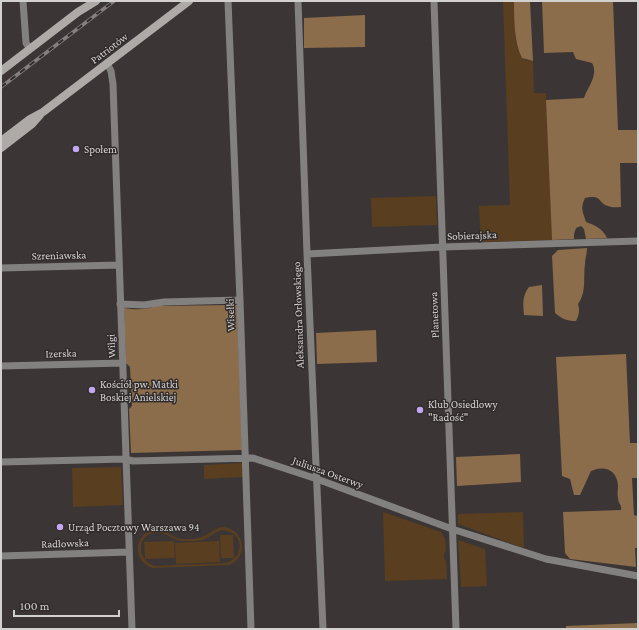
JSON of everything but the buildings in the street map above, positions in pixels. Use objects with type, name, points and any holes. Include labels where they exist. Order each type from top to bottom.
[{"type":"main road","name":"Patriotów","points":[[1,141],[30,119],[43,112],[189,1]]},
{"type":"main road","points":[[1,71],[93,2]]},
{"type":"main road","name":"Patriotów","points":[[1,148],[32,124],[43,112]]},
{"type":"street","points":[[23,1],[26,43],[30,49]]},
{"type":"street","name":"Wisełki","points":[[228,1],[251,629]]},
{"type":"street","name":"Aleksandra Orłowskiego","points":[[298,1],[323,629]]},
{"type":"street","name":"Planetowa","points":[[434,1],[456,629]]},
{"type":"street","name":"Wilgi","points":[[107,63],[111,71],[113,84],[118,265],[123,363],[132,629]]},
{"type":"street","name":"Sobierajska","points":[[307,254],[442,247],[638,241]]},
{"type":"street","name":"Szreniawska","points":[[1,268],[118,265]]},
{"type":"street","points":[[120,304],[144,305],[164,302],[240,300]]},
{"type":"street","name":"Izerska","points":[[1,366],[123,363]]},
{"type":"street","name":"Juliusza Osterwy","points":[[1,462],[245,458],[263,460],[452,528],[546,559],[638,576]]},
{"type":"street","name":"Radłowska","points":[[1,556],[129,552]]},
{"type":"shaded area","points":[[503,1],[514,1],[514,17],[525,60],[533,61],[534,93],[546,93],[552,240],[481,242],[479,206],[510,205]]},
{"type":"shaded area","points":[[514,1],[530,1],[533,61],[522,58],[519,52],[515,30]]},
{"type":"shaded area","points":[[542,1],[613,1],[618,130],[638,130],[638,163],[620,163],[621,207],[610,207],[595,197],[585,198],[583,202],[582,208],[586,222],[593,224],[603,232],[607,238],[586,239],[584,229],[581,226],[576,228],[574,239],[552,240],[546,100],[584,98],[592,81],[594,68],[592,63],[576,59],[573,52],[544,53]]},
{"type":"shaded area","points":[[365,15],[365,47],[304,48],[304,18]]},
{"type":"shaded area","points":[[436,196],[437,225],[372,227],[371,198]]},
{"type":"shaded area","points":[[587,248],[584,269],[584,289],[583,295],[578,304],[578,315],[576,321],[567,320],[555,313],[552,256],[558,250]]},
{"type":"shaded area","points":[[542,285],[543,316],[524,315],[523,308],[527,290],[529,287]]},
{"type":"shaded area","points":[[237,305],[242,450],[131,453],[129,409],[132,406],[130,367],[126,363],[124,308],[140,309],[156,306]]},
{"type":"shaded area","points":[[376,330],[377,362],[317,364],[316,333]]},
{"type":"shaded area","points":[[626,354],[630,443],[638,443],[638,478],[632,478],[634,515],[638,516],[638,548],[635,548],[636,567],[570,559],[565,553],[563,512],[621,510],[621,508],[618,500],[617,481],[613,473],[609,470],[596,469],[591,471],[580,495],[574,495],[570,479],[562,476],[556,357]]},
{"type":"shaded area","points":[[520,454],[521,482],[457,486],[456,457]]},
{"type":"shaded area","points":[[243,463],[243,477],[204,479],[204,465]]},
{"type":"shaded area","points":[[121,467],[123,505],[73,507],[72,468]]},
{"type":"shaded area","points":[[383,512],[441,532],[445,538],[446,552],[444,553],[444,558],[446,561],[447,579],[385,581]]},
{"type":"shaded area","points":[[523,512],[524,548],[458,524],[458,514]]},
{"type":"shaded area","points":[[223,527],[230,529],[236,533],[242,544],[240,556],[229,565],[152,568],[141,560],[139,555],[138,545],[142,536],[150,531],[155,530],[167,532],[177,538],[188,539],[202,537]],"holes":[[[223,530],[235,535],[240,545],[236,556],[226,563],[155,566],[149,564],[142,555],[141,544],[148,535],[154,533],[162,533],[179,541],[198,541]]]},
{"type":"shaded area","points":[[220,535],[233,535],[234,558],[221,558]]},
{"type":"shaded area","points":[[458,540],[485,549],[487,586],[461,587]]},
{"type":"shaded area","points":[[174,541],[175,558],[145,559],[144,542]]},
{"type":"shaded area","points":[[219,541],[220,562],[176,564],[175,543]]},
{"type":"shaded area","points":[[638,623],[638,629],[566,629],[566,626]]},
{"type":"railway","points":[[1,87],[114,1]]},
{"type":"place","name":"Społem","points":[[76,149]]},
{"type":"place","name":"Kościół pw. Matki Boskiej Anielskiej","points":[[92,390]]},
{"type":"place","name":"Klub Osiedlowy \"Radość\"","points":[[420,410]]},
{"type":"place","name":"Urząd Pocztowy Warszawa 94","points":[[60,527]]}]
